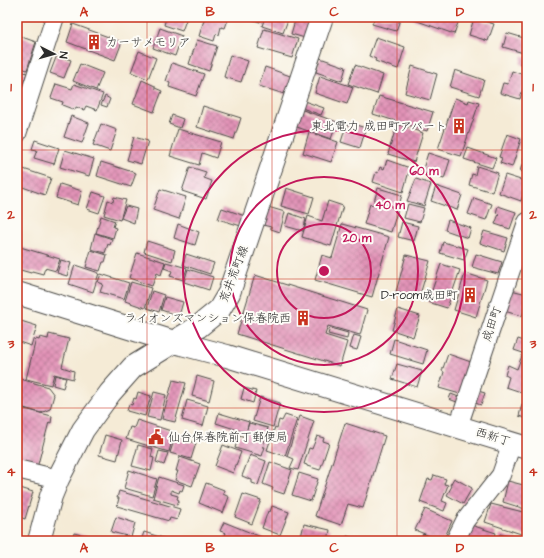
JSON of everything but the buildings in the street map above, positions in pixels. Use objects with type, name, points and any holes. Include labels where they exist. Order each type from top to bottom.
[{"type":"main road","name":"荒井荒町線","points":[[39,541],[51,496],[58,480],[83,430],[110,393],[133,367],[198,327],[219,310],[229,293],[322,17]]},
{"type":"main road","name":"西新丁","points":[[17,293],[519,446]]},
{"type":"street","points":[[17,134],[55,17]]},
{"type":"street","name":"成田町","points":[[458,427],[527,222]]},
{"type":"street","points":[[455,541],[465,521],[501,475],[519,446]]},
{"type":"street","points":[[17,469],[58,480]]},
{"type":"place","name":"カーサメモリア","points":[[94,42]]},
{"type":"place","name":"東北電力 成田町アパート","points":[[459,126]]},
{"type":"place","name":"D-room成田町","points":[[470,295]]},
{"type":"place","name":"ライオンズマンション保春院西","points":[[303,318]]},
{"type":"place","name":"仙台保春院前丁郵便局","points":[[156,437]]}]
